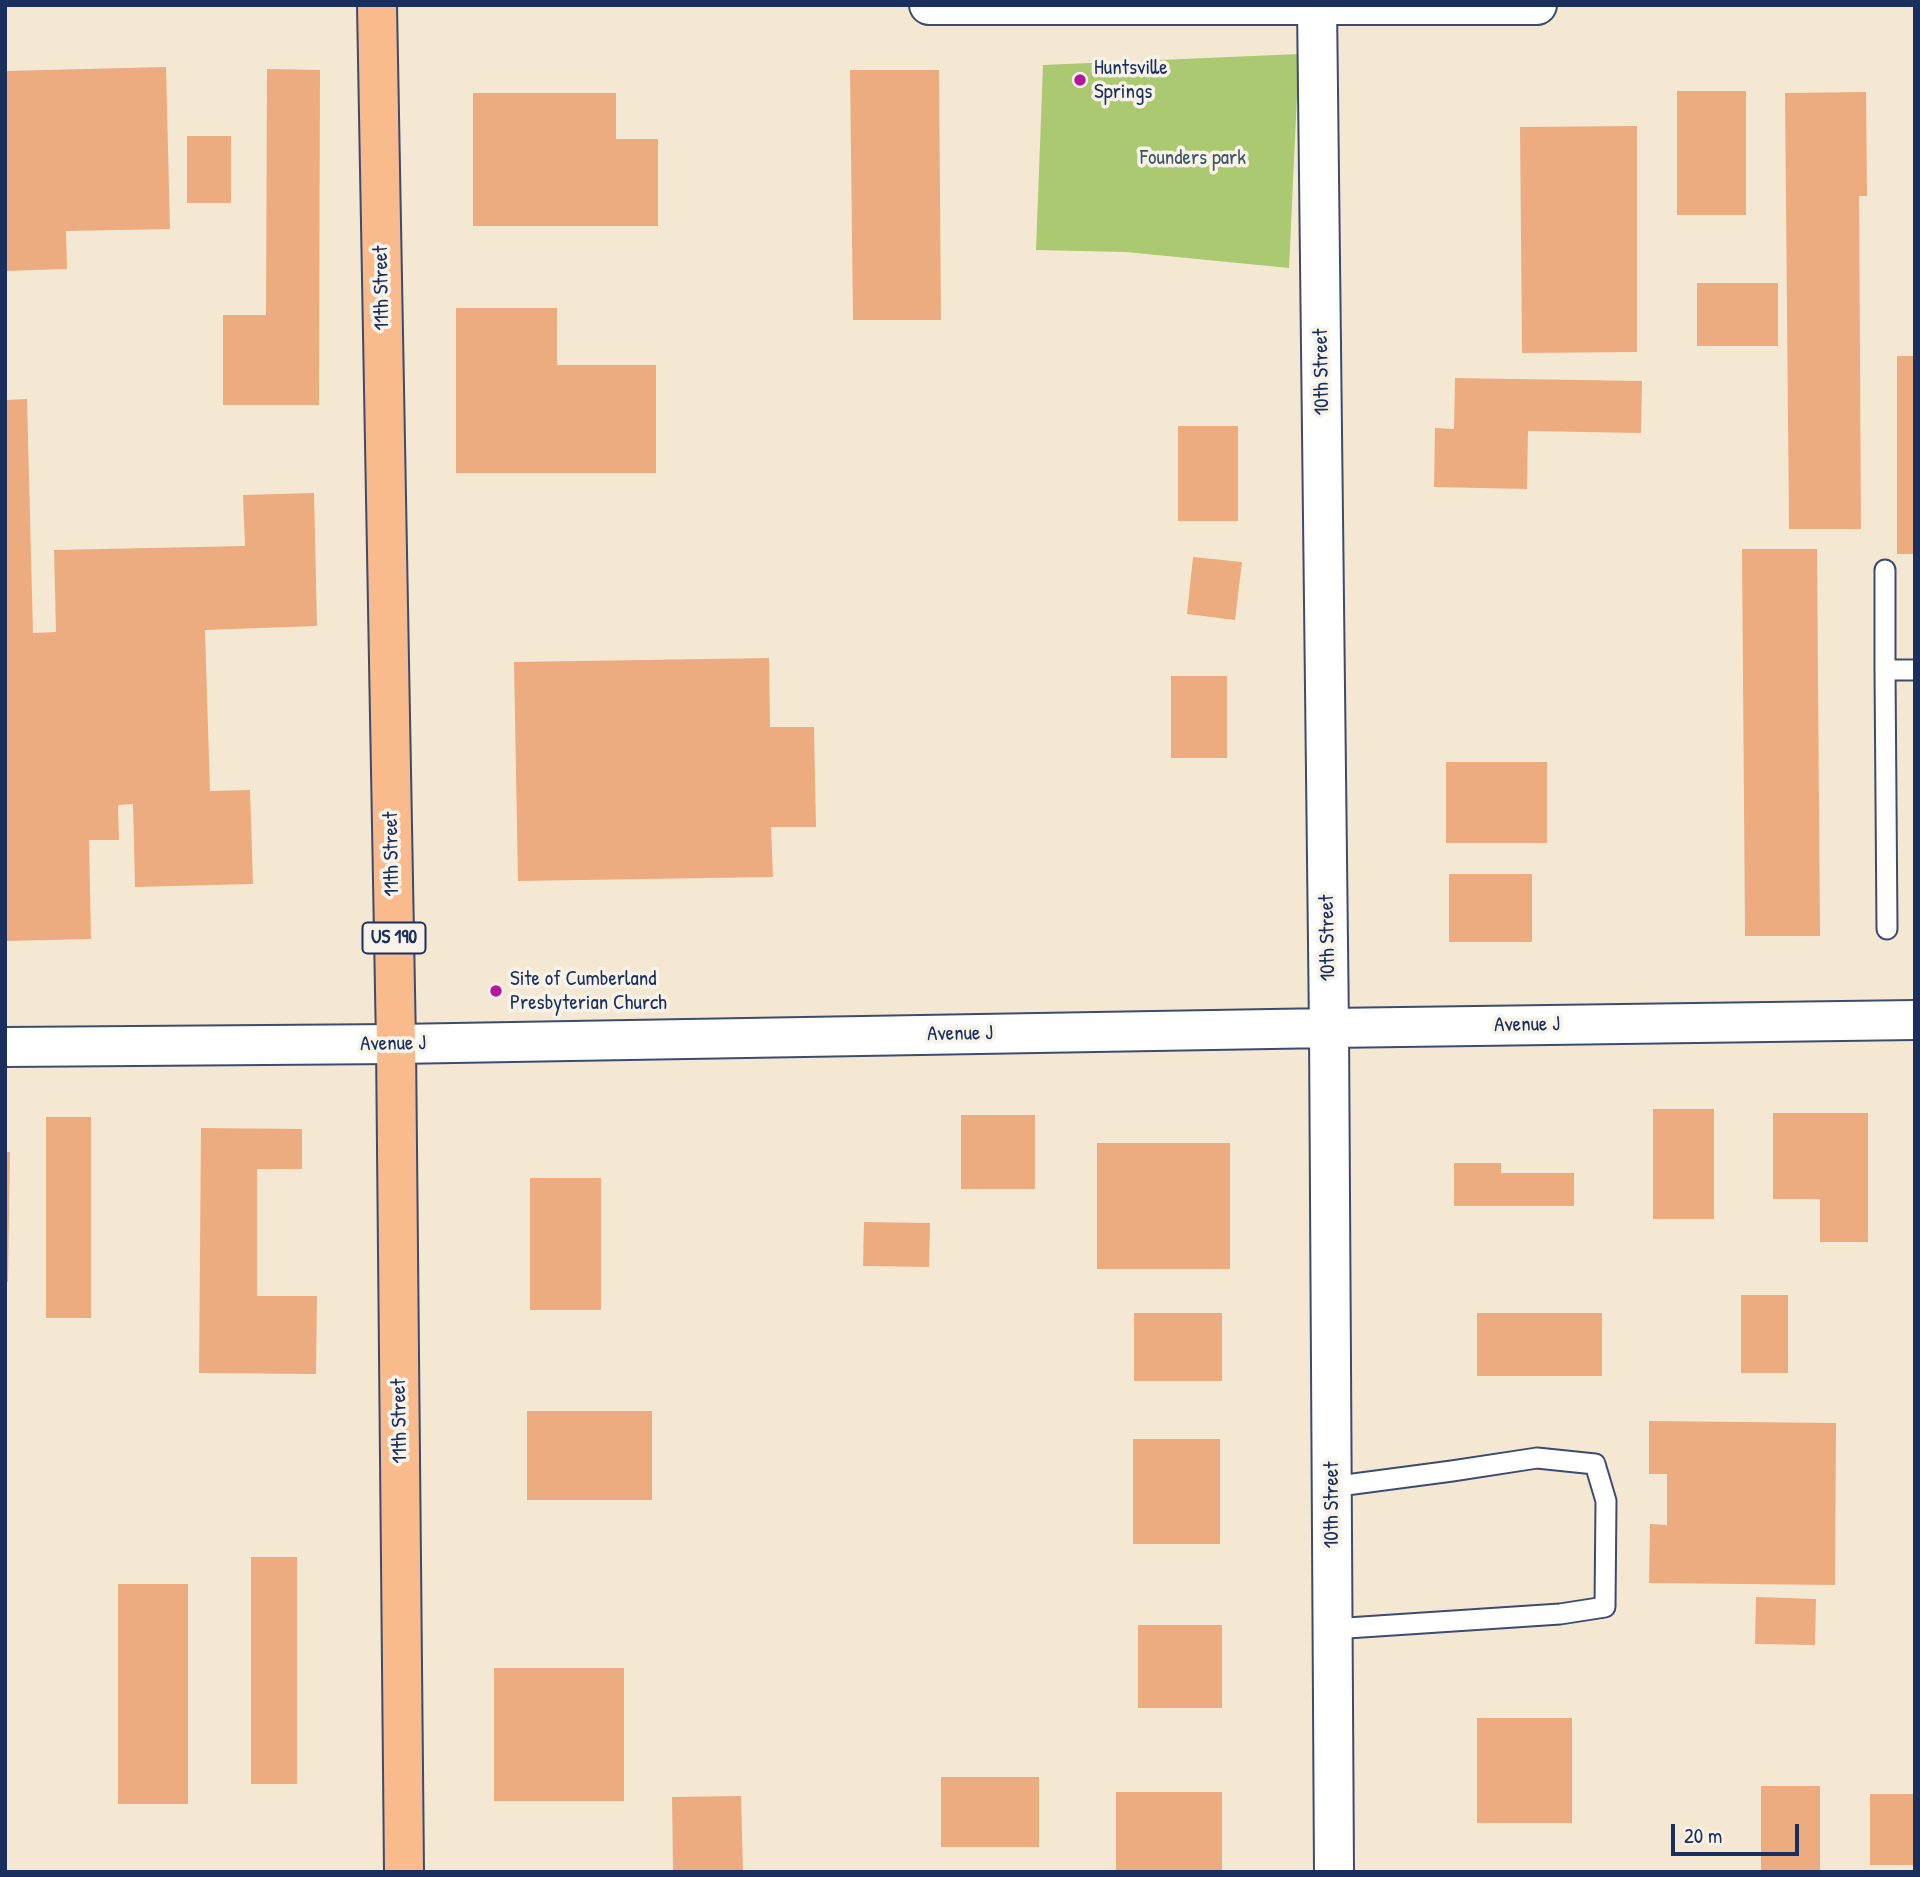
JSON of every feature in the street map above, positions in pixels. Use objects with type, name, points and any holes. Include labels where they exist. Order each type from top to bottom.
[{"type":"main road","name":"11th Street","points":[[377,5],[396,1044],[404,1872]]},
{"type":"street","points":[[929,5],[1537,5]]},
{"type":"street","name":"10th Street","points":[[1317,6],[1329,1028],[1334,1872]]},
{"type":"street","name":"Avenue J","points":[[5,1047],[396,1044],[1915,1020]]},
{"type":"lane","points":[[1885,570],[1887,929]]},
{"type":"lane","points":[[1885,670],[1915,670]]},
{"type":"lane","points":[[1332,1487],[1538,1458],[1595,1464],[1606,1501],[1605,1607],[1560,1614],[1332,1629]]},
{"type":"green space","name":"Founders park","points":[[1299,54],[1289,268],[1126,252],[1036,250],[1043,65]]},
{"type":"building","points":[[166,67],[170,229],[66,231],[67,269],[5,271],[5,71]]},
{"type":"building","points":[[267,69],[320,70],[319,405],[223,405],[223,315],[266,315]]},
{"type":"building","points":[[850,70],[939,70],[941,320],[853,320]]},
{"type":"building","points":[[1677,91],[1746,91],[1746,215],[1677,215]]},
{"type":"building","points":[[1866,92],[1867,196],[1859,196],[1861,529],[1789,529],[1785,93]]},
{"type":"building","points":[[473,93],[616,93],[616,139],[658,139],[658,226],[473,226]]},
{"type":"building","points":[[1637,126],[1637,352],[1522,353],[1520,127]]},
{"type":"building","points":[[187,136],[231,136],[231,203],[187,203]]},
{"type":"building","points":[[1697,283],[1778,283],[1778,346],[1697,346]]},
{"type":"building","points":[[456,308],[557,308],[557,365],[656,365],[656,473],[456,473]]},
{"type":"building","points":[[1897,356],[1915,356],[1915,554],[1897,554]]},
{"type":"building","points":[[1455,378],[1642,381],[1641,433],[1528,431],[1527,489],[1434,487],[1435,428],[1454,429]]},
{"type":"building","points":[[27,399],[33,633],[56,632],[54,550],[245,546],[243,495],[314,493],[317,626],[205,630],[210,791],[250,790],[253,884],[135,887],[133,804],[118,805],[119,840],[89,840],[91,939],[5,941],[5,400]]},
{"type":"building","points":[[1178,426],[1238,426],[1238,521],[1178,521]]},
{"type":"building","points":[[1742,549],[1817,549],[1820,936],[1745,936]]},
{"type":"building","points":[[1193,557],[1242,562],[1235,620],[1187,614]]},
{"type":"building","points":[[769,658],[770,727],[814,727],[816,827],[771,827],[773,877],[518,881],[514,662]]},
{"type":"building","points":[[1171,676],[1227,676],[1227,758],[1171,758]]},
{"type":"building","points":[[1446,762],[1547,762],[1547,843],[1446,843]]},
{"type":"building","points":[[1449,874],[1532,874],[1532,942],[1449,942]]},
{"type":"building","points":[[1653,1109],[1714,1109],[1714,1219],[1653,1219]]},
{"type":"building","points":[[1773,1113],[1868,1113],[1868,1242],[1820,1242],[1820,1199],[1773,1199]]},
{"type":"building","points":[[961,1115],[1035,1115],[1035,1189],[961,1189]]},
{"type":"building","points":[[46,1117],[91,1117],[91,1318],[46,1318]]},
{"type":"building","points":[[201,1128],[302,1129],[302,1169],[257,1169],[257,1296],[317,1296],[316,1374],[199,1373]]},
{"type":"building","points":[[1097,1143],[1230,1143],[1230,1269],[1097,1269]]},
{"type":"building","points":[[5,1152],[10,1152],[8,1282],[5,1282]]},
{"type":"building","points":[[1454,1163],[1501,1163],[1501,1173],[1574,1173],[1574,1206],[1454,1206]]},
{"type":"building","points":[[530,1178],[601,1178],[601,1310],[530,1310]]},
{"type":"building","points":[[864,1222],[930,1223],[929,1267],[863,1266]]},
{"type":"building","points":[[1741,1295],[1788,1295],[1788,1373],[1741,1373]]},
{"type":"building","points":[[1134,1313],[1222,1313],[1222,1381],[1134,1381]]},
{"type":"building","points":[[1477,1313],[1602,1313],[1602,1376],[1477,1376]]},
{"type":"building","points":[[527,1411],[652,1411],[652,1500],[527,1500]]},
{"type":"building","points":[[1649,1421],[1836,1423],[1835,1585],[1649,1583],[1650,1524],[1667,1525],[1667,1474],[1649,1474]]},
{"type":"building","points":[[1133,1439],[1220,1439],[1220,1544],[1133,1544]]},
{"type":"building","points":[[251,1557],[297,1557],[297,1784],[251,1784]]},
{"type":"building","points":[[118,1584],[188,1584],[188,1804],[118,1804]]},
{"type":"building","points":[[1756,1597],[1816,1599],[1815,1645],[1755,1644]]},
{"type":"building","points":[[1138,1625],[1222,1625],[1222,1708],[1138,1708]]},
{"type":"building","points":[[494,1668],[624,1668],[624,1801],[494,1801]]},
{"type":"building","points":[[1477,1718],[1572,1718],[1572,1823],[1477,1823]]},
{"type":"building","points":[[941,1777],[1039,1777],[1039,1847],[941,1847]]},
{"type":"building","points":[[1761,1786],[1820,1786],[1820,1872],[1761,1872]]},
{"type":"building","points":[[1116,1792],[1222,1792],[1222,1872],[1116,1872]]},
{"type":"building","points":[[1870,1794],[1915,1794],[1915,1865],[1870,1865]]},
{"type":"building","points":[[741,1796],[743,1872],[673,1872],[672,1797]]},
{"type":"place","name":"Huntsville Springs","points":[[1080,80]]},
{"type":"place","name":"Site of Cumberland Presbyterian Church","points":[[496,991]]}]
